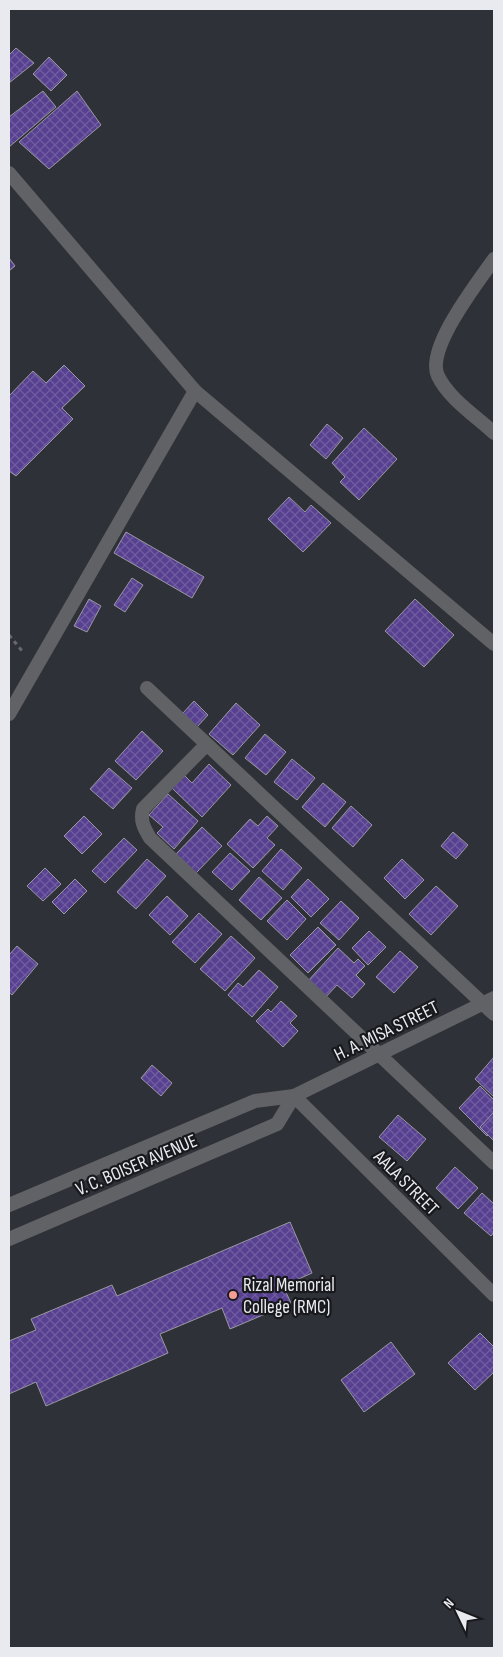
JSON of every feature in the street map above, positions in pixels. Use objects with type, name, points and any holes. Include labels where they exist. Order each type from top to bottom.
[{"type":"street","points":[[9,173],[195,391],[494,644]]},
{"type":"street","points":[[494,259],[468,294],[447,330],[436,359],[436,374],[444,388],[494,433]]},
{"type":"street","points":[[9,714],[195,391]]},
{"type":"street","points":[[148,688],[206,745],[489,1001],[494,1014]]},
{"type":"street","points":[[206,745],[144,809],[141,817],[143,826],[150,838],[494,1163]]},
{"type":"street","name":"H. A. MISA STREET","points":[[255,1102],[294,1096],[489,1001]]},
{"type":"street","name":"V. C. BOISER AVENUE","points":[[9,1239],[277,1124],[294,1096]]},
{"type":"street","name":"AALA STREET","points":[[294,1096],[494,1295]]},
{"type":"street","name":"V. C. BOISER AVENUE","points":[[9,1205],[255,1102]]},
{"type":"building","points":[[16,48],[34,63],[9,83],[9,55]]},
{"type":"building","points":[[49,57],[67,75],[51,91],[33,74]]},
{"type":"building","points":[[43,91],[56,107],[9,147],[9,117]]},
{"type":"building","points":[[77,91],[101,125],[49,169],[19,142]]},
{"type":"building","points":[[9,258],[15,266],[9,271]]},
{"type":"building","points":[[64,365],[85,386],[62,408],[73,419],[16,476],[9,471],[9,396],[33,371],[46,383]]},
{"type":"building","points":[[327,424],[343,438],[326,459],[310,445]]},
{"type":"building","points":[[364,428],[397,459],[359,500],[340,482],[345,477],[332,463]]},
{"type":"building","points":[[289,497],[305,512],[311,505],[331,523],[303,552],[268,519]]},
{"type":"building","points":[[126,532],[204,577],[192,598],[114,553]]},
{"type":"building","points":[[132,578],[143,585],[125,612],[114,605]]},
{"type":"building","points":[[89,599],[101,606],[87,632],[74,626]]},
{"type":"building","points":[[415,599],[454,635],[424,667],[385,631]]},
{"type":"building","points":[[194,701],[208,715],[197,727],[183,713]]},
{"type":"building","points":[[236,703],[260,725],[233,755],[209,734]]},
{"type":"building","points":[[142,731],[163,751],[136,780],[115,761]]},
{"type":"building","points":[[265,734],[286,752],[266,775],[245,758]]},
{"type":"building","points":[[292,759],[315,778],[297,800],[274,782]]},
{"type":"building","points":[[209,764],[231,785],[202,817],[172,788],[184,775],[192,783]]},
{"type":"building","points":[[109,768],[132,788],[113,809],[90,789]]},
{"type":"building","points":[[323,783],[346,802],[325,827],[302,807]]},
{"type":"building","points":[[168,794],[198,821],[174,849],[157,833],[163,827],[149,815]]},
{"type":"building","points":[[351,806],[372,825],[353,847],[332,828]]},
{"type":"building","points":[[84,816],[102,834],[82,854],[64,836]]},
{"type":"building","points":[[267,816],[278,826],[267,838],[275,845],[253,868],[227,844],[250,819],[258,826]]},
{"type":"building","points":[[202,827],[222,846],[196,873],[176,854]]},
{"type":"building","points":[[453,832],[468,845],[456,859],[441,846]]},
{"type":"building","points":[[124,838],[137,850],[105,883],[92,871]]},
{"type":"building","points":[[281,849],[302,868],[283,890],[262,871]]},
{"type":"building","points":[[230,853],[250,871],[232,890],[212,872]]},
{"type":"building","points":[[147,859],[166,876],[136,909],[117,892]]},
{"type":"building","points":[[402,859],[424,880],[405,899],[384,878]]},
{"type":"building","points":[[45,868],[61,884],[43,901],[27,886]]},
{"type":"building","points":[[259,877],[282,898],[261,920],[239,900]]},
{"type":"building","points":[[75,879],[87,891],[64,914],[52,902]]},
{"type":"building","points":[[308,879],[329,899],[311,917],[291,897]]},
{"type":"building","points":[[436,886],[458,906],[431,935],[409,914]]},
{"type":"building","points":[[167,896],[188,916],[170,935],[149,915]]},
{"type":"building","points":[[287,900],[306,919],[287,940],[267,921]]},
{"type":"building","points":[[341,901],[359,918],[339,940],[320,923]]},
{"type":"building","points":[[199,913],[222,934],[195,963],[172,942]]},
{"type":"building","points":[[318,927],[336,945],[308,973],[290,955]]},
{"type":"building","points":[[369,931],[386,947],[368,965],[352,948]]},
{"type":"building","points":[[231,936],[255,958],[225,991],[200,969]]},
{"type":"building","points":[[17,946],[38,964],[12,995],[9,992],[9,955]]},
{"type":"building","points":[[338,948],[354,963],[358,959],[365,966],[356,975],[365,984],[352,998],[337,985],[324,999],[307,982]]},
{"type":"building","points":[[400,951],[418,967],[394,993],[376,977]]},
{"type":"building","points":[[259,970],[278,987],[252,1017],[228,995],[238,983],[243,987]]},
{"type":"building","points":[[281,1001],[297,1016],[290,1023],[298,1031],[283,1047],[256,1021],[268,1009],[271,1012]]},
{"type":"building","points":[[494,1057],[494,1097],[475,1079]]},
{"type":"building","points":[[152,1065],[172,1083],[161,1096],[141,1078]]},
{"type":"building","points":[[480,1086],[494,1100],[494,1128],[487,1136],[459,1108]]},
{"type":"building","points":[[494,1112],[494,1141],[480,1127]]},
{"type":"building","points":[[398,1115],[426,1139],[407,1161],[379,1137]]},
{"type":"building","points":[[455,1167],[478,1188],[458,1209],[436,1188]]},
{"type":"building","points":[[482,1193],[494,1204],[494,1232],[491,1236],[464,1213]]},
{"type":"building","points":[[290,1222],[312,1273],[283,1286],[291,1303],[230,1329],[222,1308],[160,1334],[168,1353],[46,1406],[36,1382],[9,1394],[9,1341],[36,1330],[31,1319],[112,1285],[117,1296]]},
{"type":"building","points":[[480,1333],[494,1347],[494,1372],[475,1390],[448,1363]]},
{"type":"building","points":[[391,1342],[415,1374],[364,1412],[341,1380]]},
{"type":"place","name":"Rizal Memorial College (RMC)","points":[[233,1295]]}]
